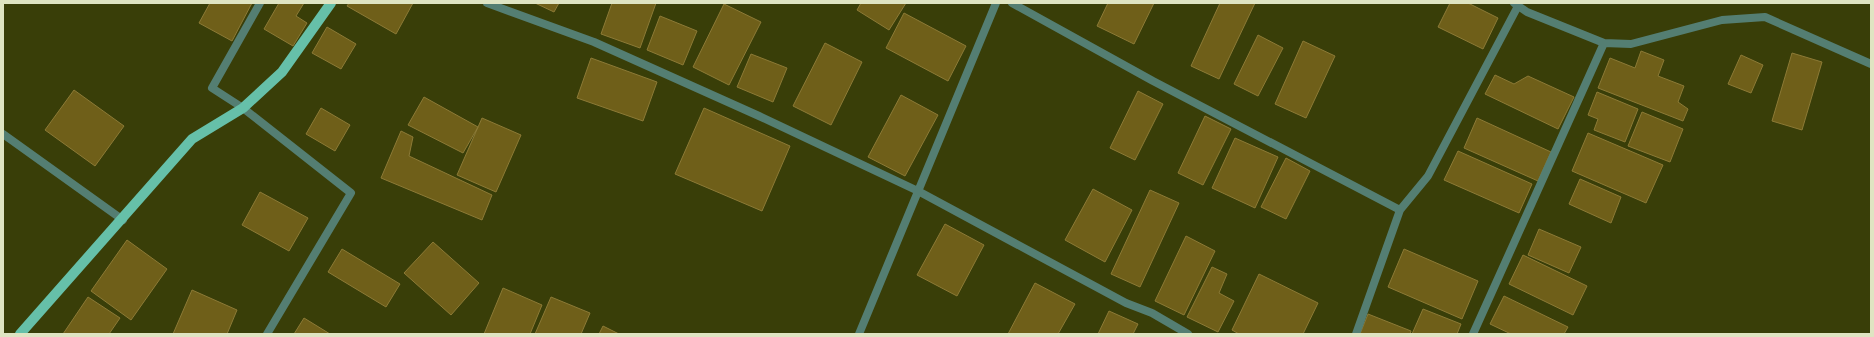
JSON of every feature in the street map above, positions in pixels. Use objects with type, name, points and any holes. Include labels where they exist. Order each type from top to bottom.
[{"type":"main road","points":[[20,334],[123,220],[192,139],[243,108],[282,72],[331,3]]},
{"type":"street","points":[[260,3],[212,88],[243,108],[351,193],[267,334]]},
{"type":"street","points":[[487,3],[594,42],[759,116],[918,191],[1126,303],[1152,313],[1188,334]]},
{"type":"street","points":[[859,334],[996,3]]},
{"type":"street","points":[[1012,3],[1153,81],[1400,210]]},
{"type":"street","points":[[1356,334],[1400,210],[1428,176],[1516,4],[1527,12],[1604,44],[1631,44],[1722,20],[1765,17],[1871,64]]},
{"type":"street","points":[[1473,334],[1604,44]]},
{"type":"street","points":[[3,134],[123,220]]},
{"type":"building","points":[[210,3],[252,3],[232,41],[199,23]]},
{"type":"building","points":[[279,3],[304,3],[296,16],[307,23],[293,46],[264,29]]},
{"type":"building","points":[[349,3],[413,3],[396,34],[347,6]]},
{"type":"building","points":[[535,3],[559,3],[554,12]]},
{"type":"building","points":[[612,3],[656,3],[640,48],[601,34]]},
{"type":"building","points":[[861,3],[906,3],[889,30],[857,10]]},
{"type":"building","points":[[1108,3],[1154,3],[1134,44],[1097,26]]},
{"type":"building","points":[[1220,3],[1255,3],[1219,79],[1191,66]]},
{"type":"building","points":[[1450,3],[1468,3],[1498,18],[1483,49],[1438,27]]},
{"type":"building","points":[[724,4],[761,22],[729,85],[693,67]]},
{"type":"building","points":[[904,13],[966,46],[948,81],[886,48]]},
{"type":"building","points":[[660,16],[697,31],[683,65],[647,50]]},
{"type":"building","points":[[327,27],[356,44],[341,69],[312,53]]},
{"type":"building","points":[[1258,35],[1283,48],[1258,96],[1234,84]]},
{"type":"building","points":[[1303,41],[1335,56],[1306,118],[1275,104]]},
{"type":"building","points":[[825,43],[862,62],[831,125],[793,106]]},
{"type":"building","points":[[1641,51],[1664,60],[1658,76],[1684,86],[1678,102],[1688,109],[1683,121],[1598,88],[1610,58],[1635,68]]},
{"type":"building","points":[[1792,53],[1822,62],[1802,130],[1772,121]]},
{"type":"building","points":[[751,54],[787,68],[773,102],[737,87]]},
{"type":"building","points":[[1741,55],[1763,65],[1751,93],[1728,84]]},
{"type":"building","points":[[591,58],[657,82],[643,121],[577,98]]},
{"type":"building","points":[[1495,75],[1514,84],[1528,76],[1574,97],[1558,129],[1485,94]]},
{"type":"building","points":[[74,90],[124,126],[95,166],[45,130]]},
{"type":"building","points":[[1138,91],[1163,104],[1135,160],[1110,148]]},
{"type":"building","points":[[1597,92],[1638,109],[1625,142],[1594,130],[1598,119],[1588,115]]},
{"type":"building","points":[[901,95],[938,115],[905,176],[868,157]]},
{"type":"building","points":[[424,97],[478,127],[463,153],[408,125]]},
{"type":"building","points":[[321,108],[350,125],[335,151],[306,134]]},
{"type":"building","points":[[704,108],[790,146],[762,211],[675,174]]},
{"type":"building","points":[[1642,112],[1683,129],[1670,162],[1628,146]]},
{"type":"building","points":[[1205,116],[1231,129],[1203,185],[1178,173]]},
{"type":"building","points":[[482,118],[521,135],[496,192],[457,175]]},
{"type":"building","points":[[1477,118],[1551,152],[1538,181],[1464,148]]},
{"type":"building","points":[[401,131],[413,137],[409,156],[492,195],[482,220],[381,178]]},
{"type":"building","points":[[1588,133],[1663,165],[1646,203],[1572,171]]},
{"type":"building","points":[[1235,138],[1278,157],[1255,208],[1212,188]]},
{"type":"building","points":[[1458,151],[1532,184],[1519,213],[1444,180]]},
{"type":"building","points":[[1286,158],[1310,171],[1286,219],[1261,207]]},
{"type":"building","points":[[1580,179],[1621,197],[1611,223],[1569,204]]},
{"type":"building","points":[[1093,189],[1132,210],[1105,262],[1065,240]]},
{"type":"building","points":[[1150,190],[1179,203],[1140,287],[1111,274]]},
{"type":"building","points":[[260,192],[308,218],[289,251],[242,225]]},
{"type":"building","points":[[945,224],[984,245],[957,296],[917,275]]},
{"type":"building","points":[[1539,229],[1581,247],[1569,273],[1528,255]]},
{"type":"building","points":[[1186,236],[1215,251],[1184,315],[1155,301]]},
{"type":"building","points":[[127,240],[167,269],[131,320],[91,291]]},
{"type":"building","points":[[433,242],[479,283],[451,315],[404,273]]},
{"type":"building","points":[[342,249],[400,284],[386,307],[328,272]]},
{"type":"building","points":[[1404,249],[1478,281],[1462,319],[1388,287]]},
{"type":"building","points":[[1523,255],[1587,286],[1573,315],[1509,284]]},
{"type":"building","points":[[1212,267],[1227,274],[1219,293],[1234,301],[1218,332],[1187,317]]},
{"type":"building","points":[[1259,274],[1318,303],[1303,334],[1239,334],[1232,330]]},
{"type":"building","points":[[1035,283],[1075,304],[1058,334],[1008,334]]},
{"type":"building","points":[[503,288],[542,305],[530,334],[484,334]]},
{"type":"building","points":[[192,290],[237,310],[227,334],[173,334]]},
{"type":"building","points":[[1504,296],[1568,327],[1564,334],[1511,334],[1490,324]]},
{"type":"building","points":[[88,297],[120,318],[109,334],[63,334]]},
{"type":"building","points":[[551,297],[590,313],[581,334],[535,334]]},
{"type":"building","points":[[1423,309],[1461,324],[1457,334],[1412,334]]},
{"type":"building","points":[[1109,311],[1138,324],[1133,334],[1098,334]]},
{"type":"building","points":[[1368,314],[1411,331],[1410,334],[1360,334]]},
{"type":"building","points":[[304,318],[330,334],[294,334]]},
{"type":"building","points":[[603,326],[619,334],[599,334]]}]
